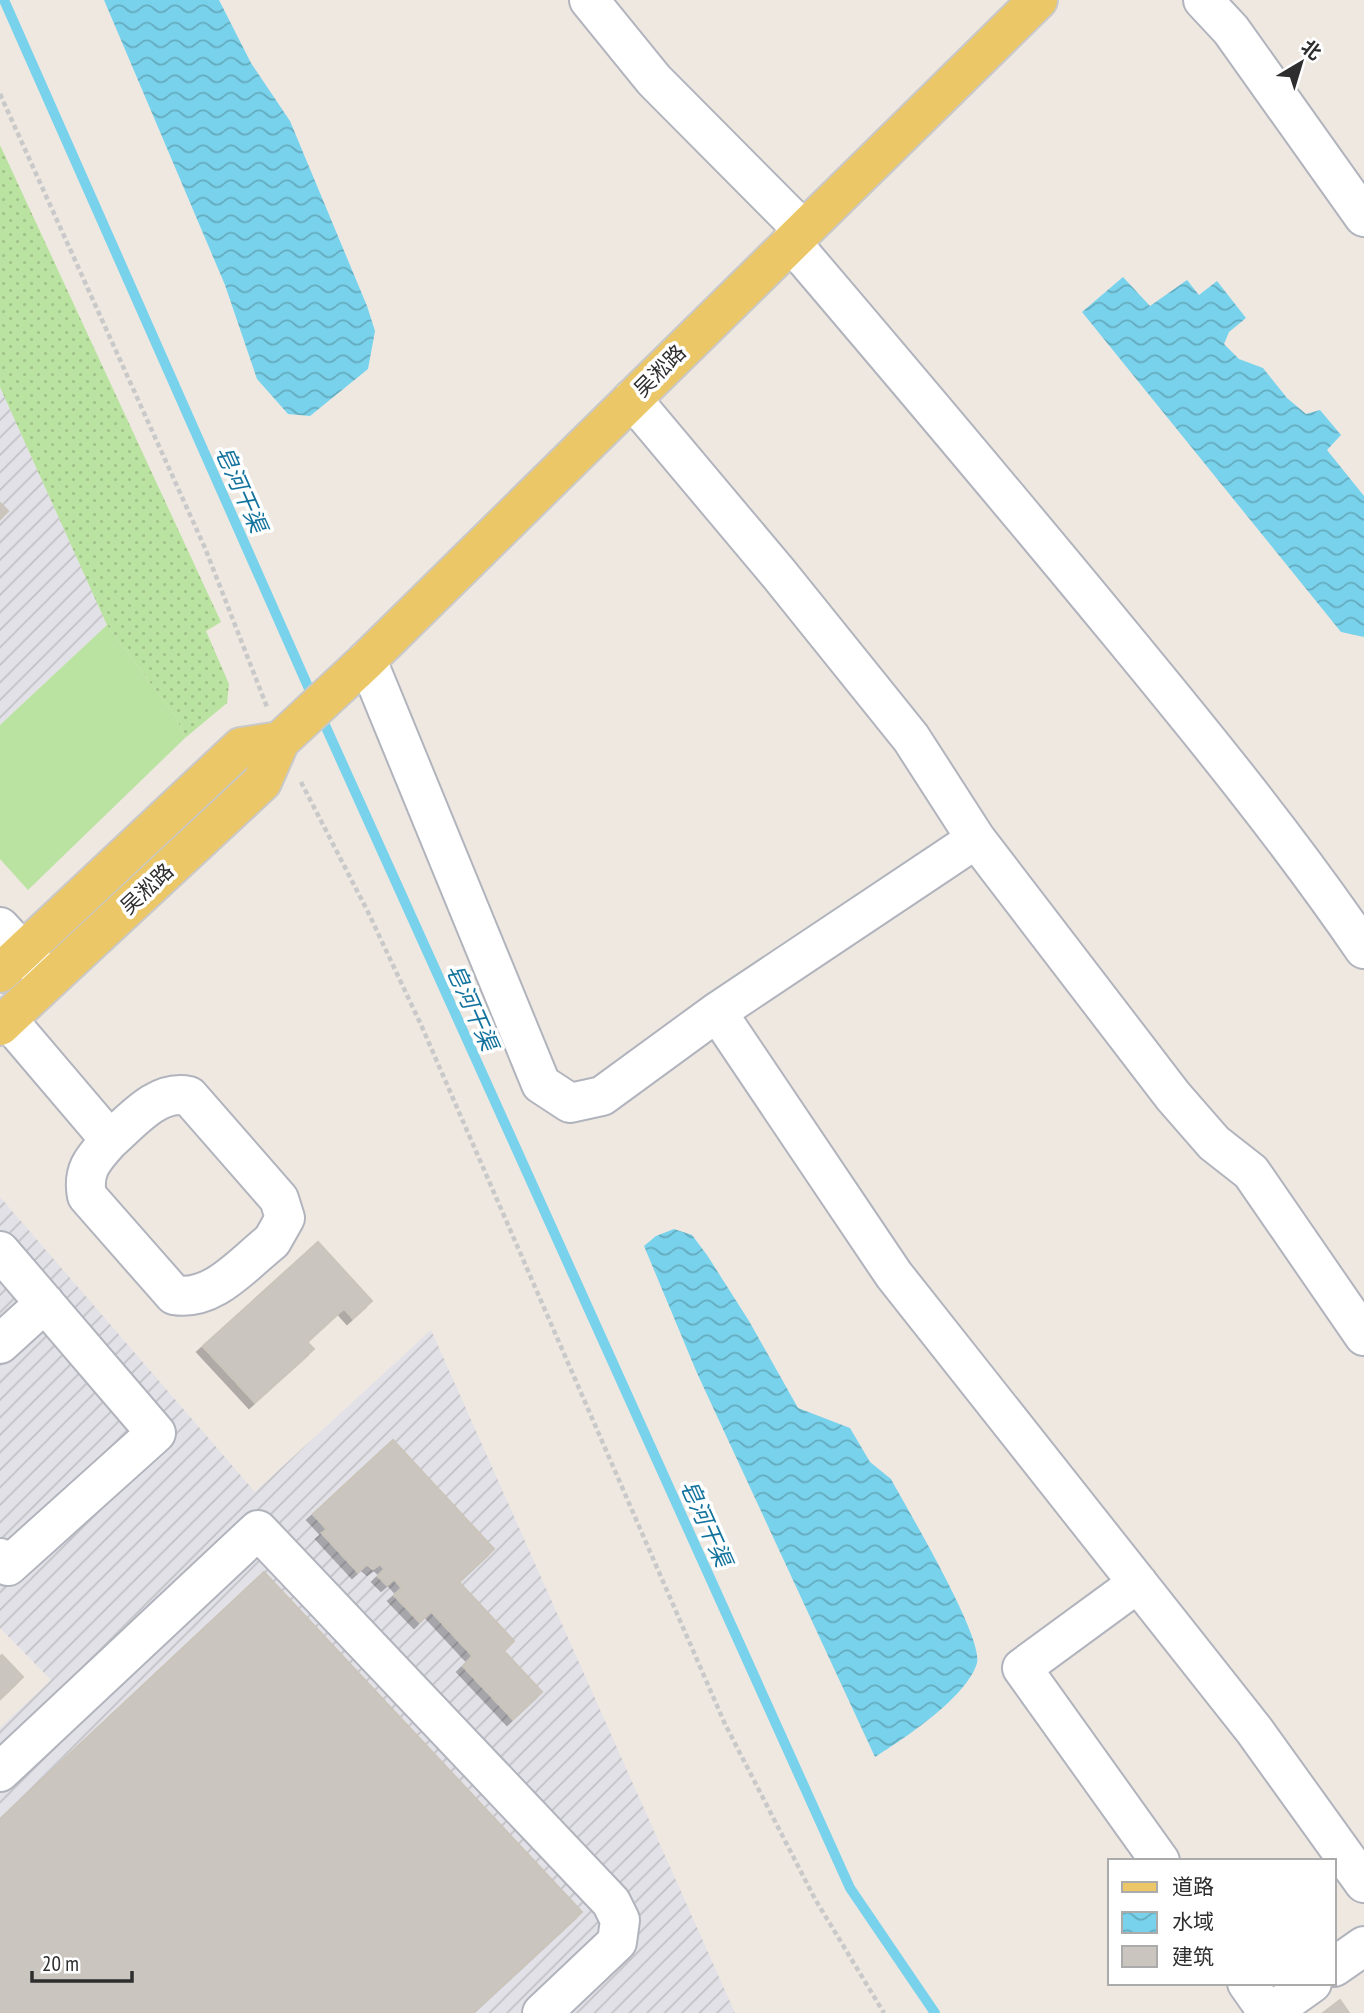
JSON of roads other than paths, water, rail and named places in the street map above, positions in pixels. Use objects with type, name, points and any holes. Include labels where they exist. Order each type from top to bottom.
[{"type":"main road","name":"吴淞路","points":[[4,1023],[262,782],[280,741],[367,660],[1038,0]]},
{"type":"main road","name":"吴淞路","points":[[8,951],[241,747],[280,741]]},
{"type":"street","points":[[589,0],[654,80],[797,236],[1174,699],[1315,878],[1364,949]]},
{"type":"street","points":[[1203,0],[1231,30],[1364,217]]},
{"type":"street","points":[[632,399],[779,574],[911,738],[976,839],[1173,1096],[1214,1143],[1251,1172],[1364,1336]]},
{"type":"street","points":[[367,660],[541,1084],[570,1103],[602,1096],[717,1012],[976,839]]},
{"type":"street","points":[[8,951],[49,980]]},
{"type":"street","points":[[717,1012],[894,1275],[1254,1730],[1364,1883]]},
{"type":"street","points":[[4,1023],[110,1140]]},
{"type":"street","points":[[175,1093],[188,1096],[279,1199],[285,1218],[280,1230],[272,1241],[206,1294],[190,1298],[174,1295],[87,1196],[84,1181],[89,1164],[110,1140],[160,1098],[175,1093]]},
{"type":"street","points":[[0,1251],[156,1433],[8,1566],[0,1558]]},
{"type":"street","points":[[0,1344],[45,1303]]},
{"type":"street","points":[[0,1772],[258,1530],[611,1902],[620,1920],[617,1942],[542,2013]]},
{"type":"street","points":[[1138,1583],[1022,1668],[1159,1859]]},
{"type":"street","points":[[1336,1966],[1364,1946]]},
{"type":"street","points":[[1248,1985],[1269,2013],[1309,1985]]},
{"type":"water","points":[[104,0],[219,0],[251,63],[290,121],[375,331],[368,369],[310,416],[288,414],[257,379],[225,285]]},
{"type":"water","points":[[1123,277],[1150,306],[1187,280],[1199,295],[1217,281],[1246,318],[1229,332],[1224,344],[1239,359],[1263,368],[1287,398],[1306,414],[1320,410],[1341,435],[1327,450],[1364,496],[1364,637],[1341,632],[1082,312]]},
{"type":"water","points":[[674,1229],[692,1235],[707,1255],[749,1321],[798,1408],[850,1428],[870,1462],[891,1479],[943,1572],[969,1628],[976,1649],[977,1663],[971,1676],[934,1716],[875,1757],[697,1373],[644,1246],[656,1236]]},
{"type":"waterway","name":"皂河干渠","points":[[4,0],[314,700]]},
{"type":"waterway","name":"皂河干渠","points":[[320,714],[850,1888],[935,2013]]}]
